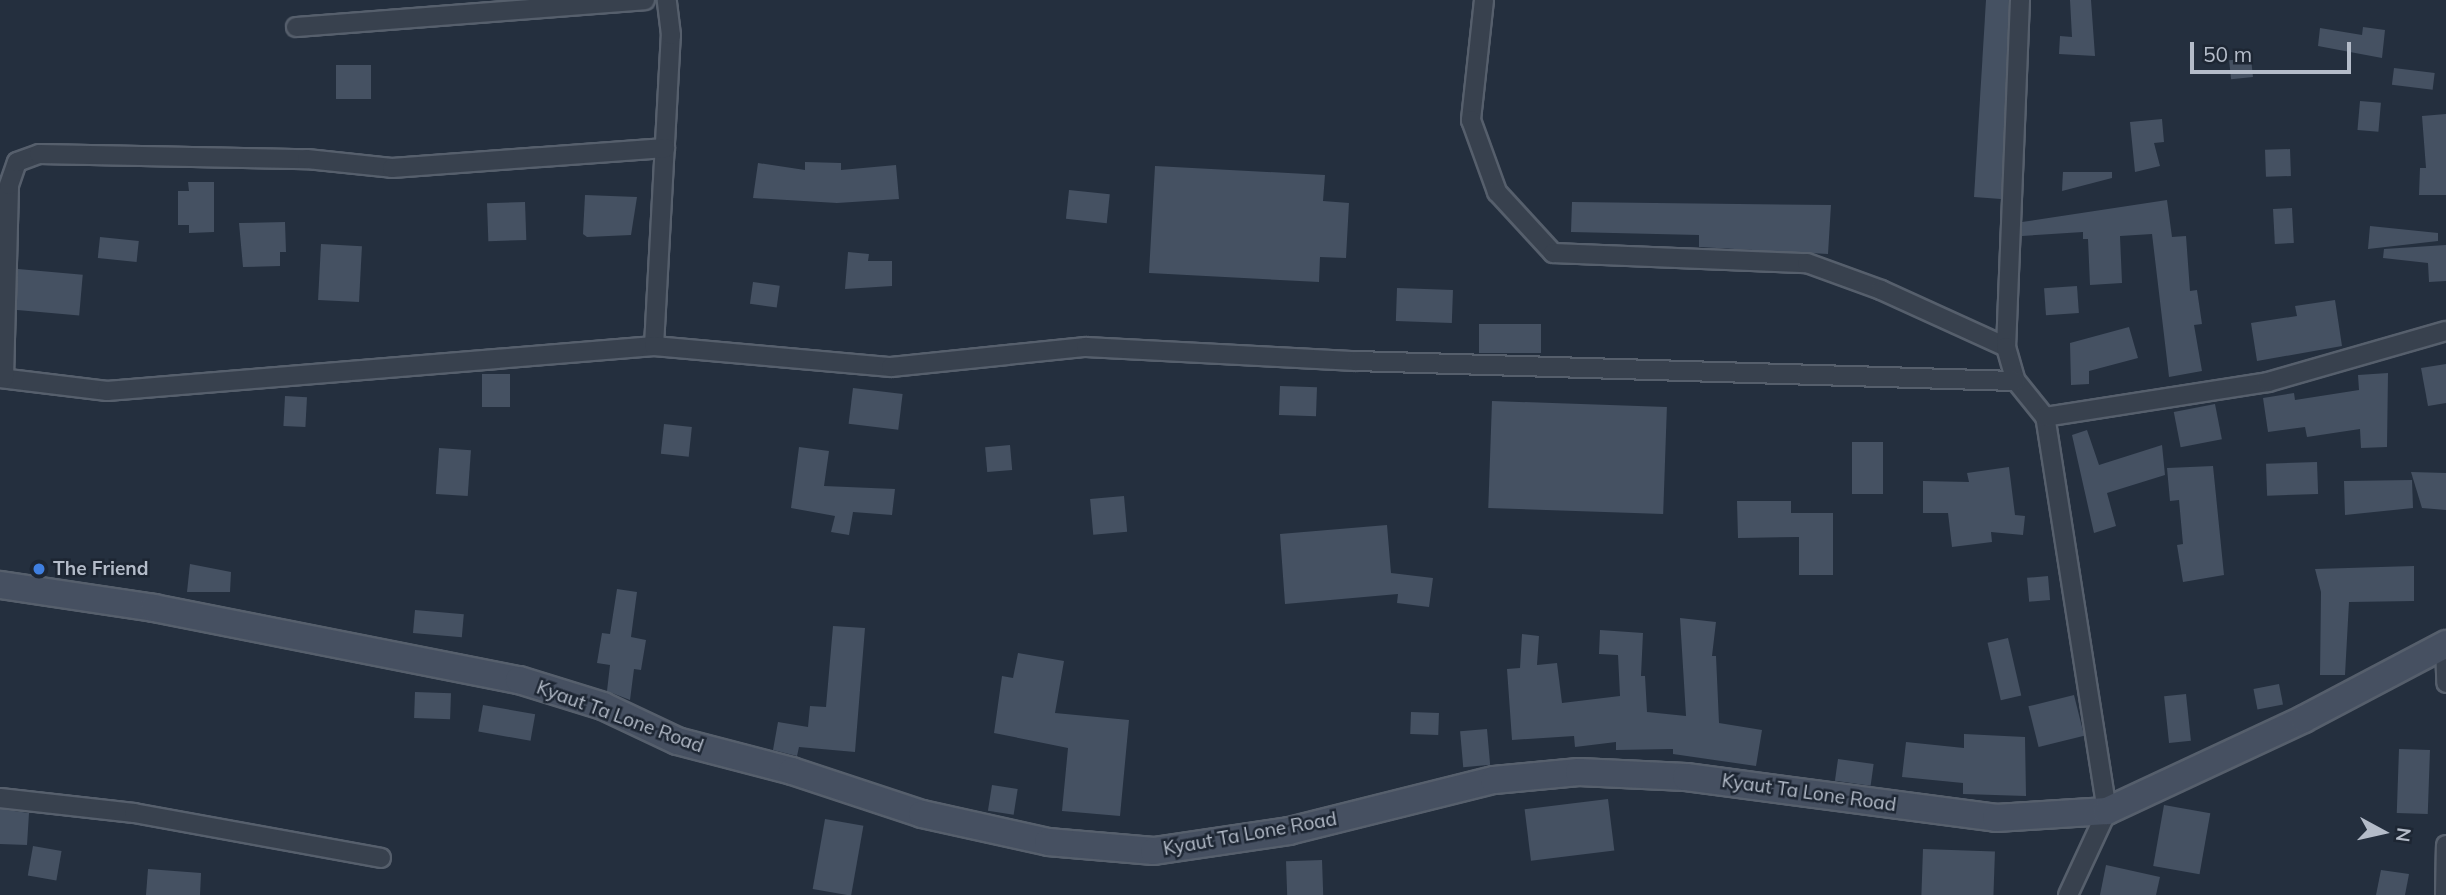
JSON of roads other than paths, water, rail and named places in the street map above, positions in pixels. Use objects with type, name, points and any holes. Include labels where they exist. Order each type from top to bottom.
[{"type":"main road","name":"Kyaut Ta Lone Road","points":[[0,585],[154,608],[519,680],[603,706],[677,741],[792,771],[922,814],[1048,842],[1154,851],[1289,831],[1494,780],[1579,772],[1686,776],[1996,818],[2107,811],[2304,719],[2445,645]]},
{"type":"street","points":[[296,27],[645,0]]},
{"type":"street","points":[[654,346],[671,35],[667,0]]},
{"type":"street","points":[[1484,0],[1471,120],[1497,192],[1553,253],[1807,263],[1881,290],[2006,346]]},
{"type":"street","points":[[2020,0],[2006,346],[2015,381],[2045,417],[2107,811],[2068,895]]},
{"type":"street","points":[[665,148],[392,168],[307,159],[39,154],[17,162],[9,185],[2,378],[107,391],[654,346],[891,367],[1086,347],[1370,362],[2015,381]]},
{"type":"street","points":[[2045,417],[2268,382],[2446,331]]},
{"type":"street","points":[[2445,645],[2446,683]]},
{"type":"street","points":[[0,798],[134,813],[381,858]]},
{"type":"street","points":[[2445,895],[2446,845]]},
{"type":"place","name":"The Friend","points":[[39,569]]}]
